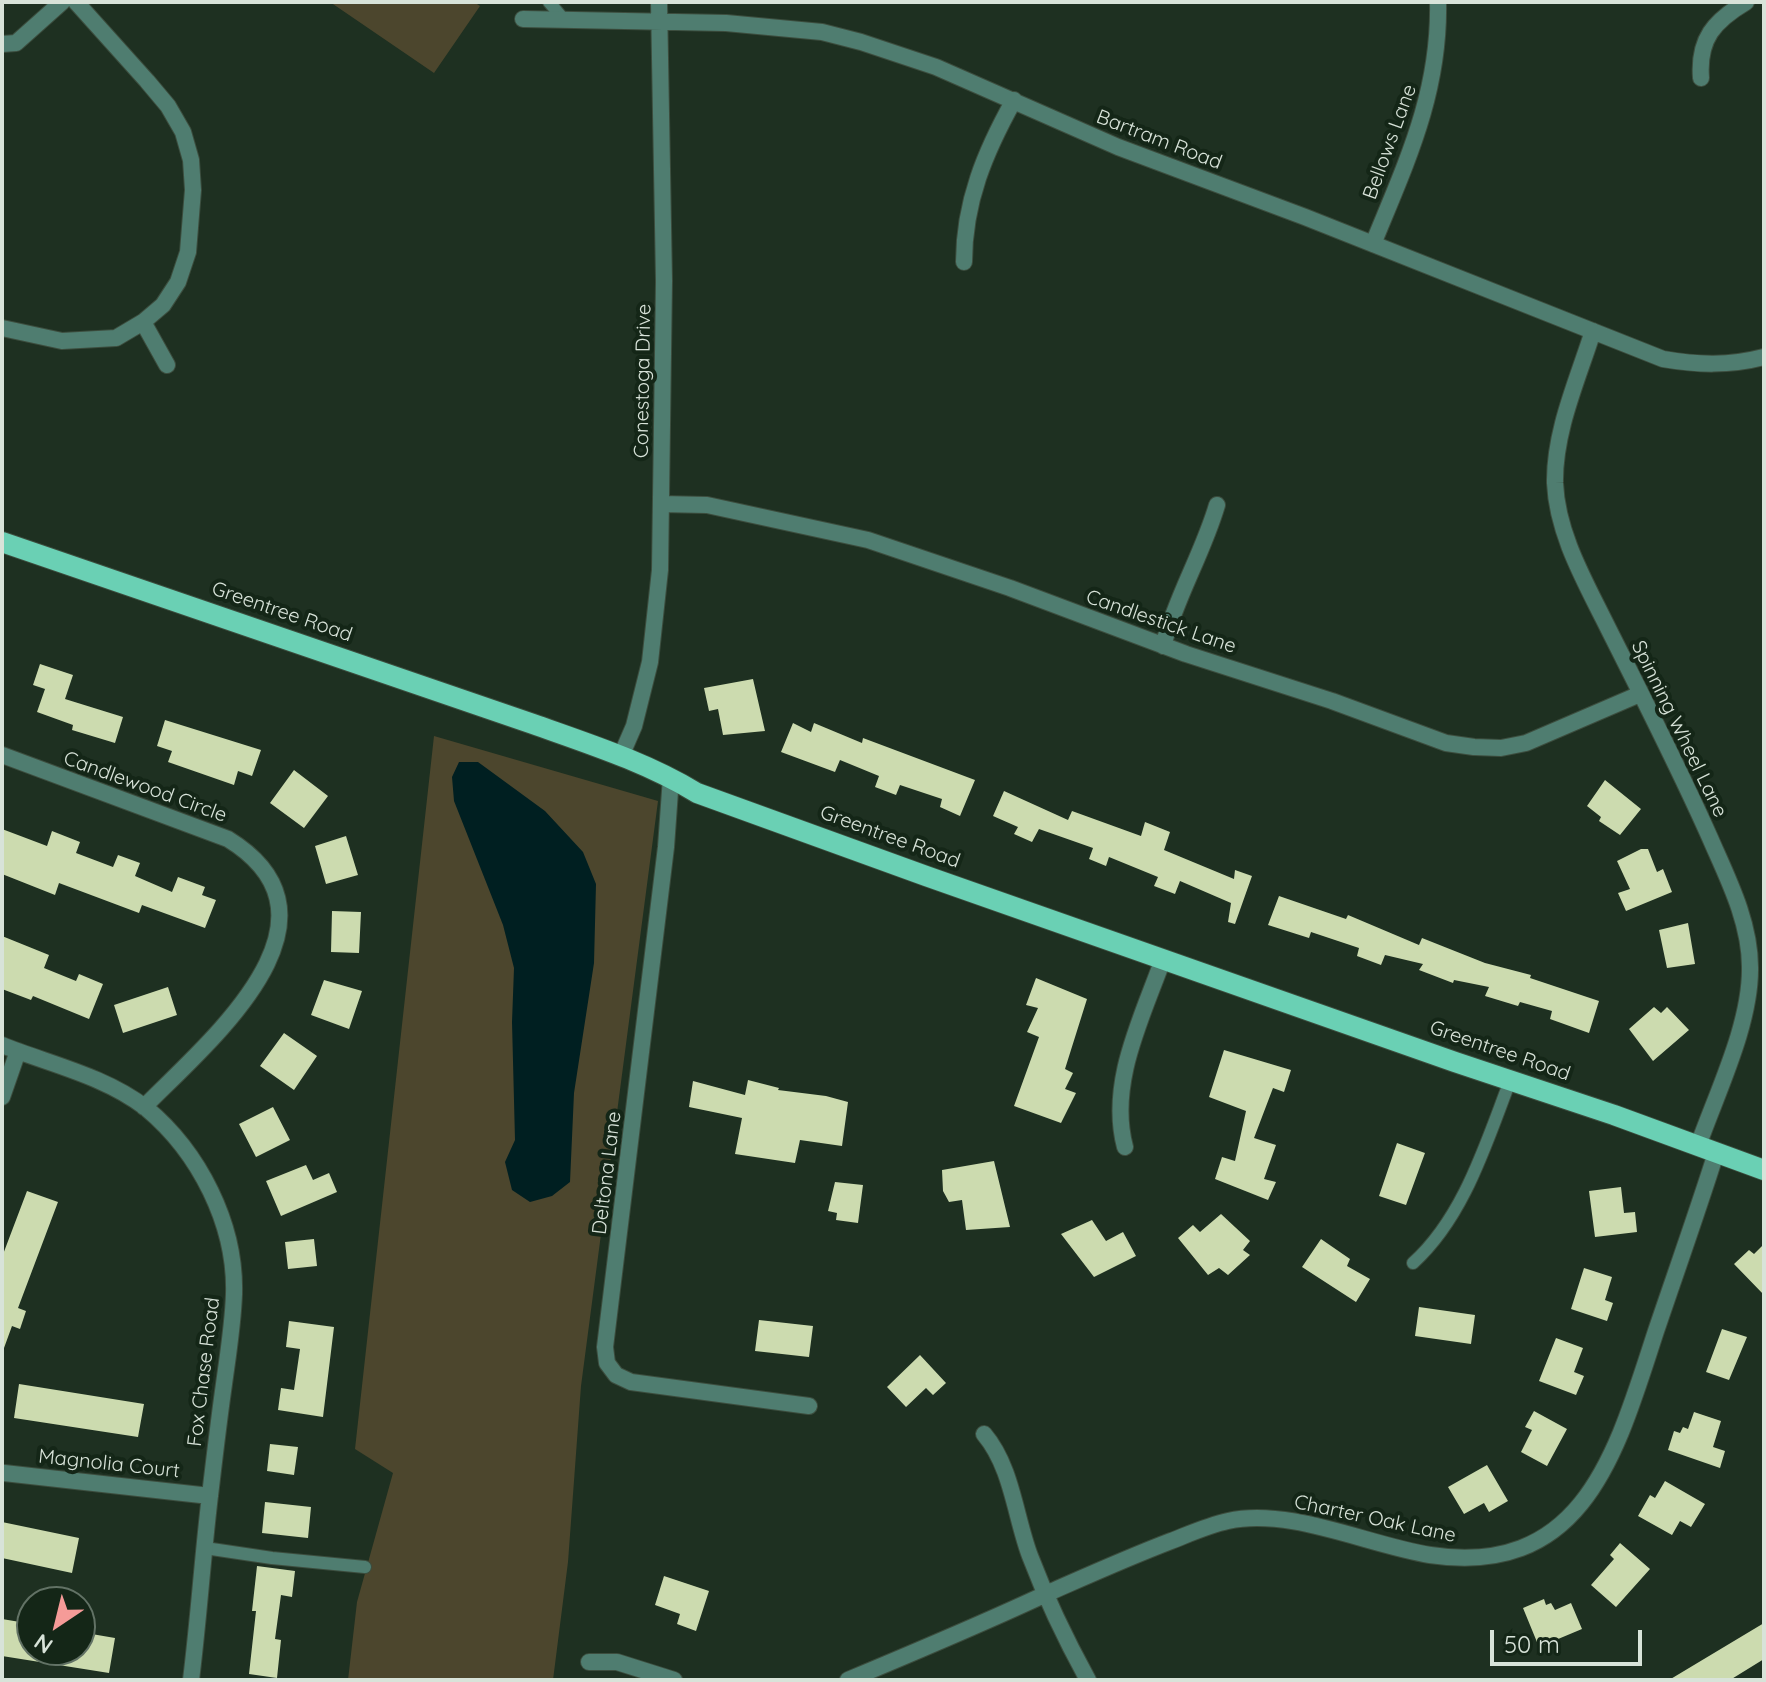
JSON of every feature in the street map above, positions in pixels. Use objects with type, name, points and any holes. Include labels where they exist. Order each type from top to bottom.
[{"type":"main road","name":"Greentree Road","points":[[2,542],[621,756],[671,777],[697,793],[1764,1170]]},
{"type":"street","points":[[2,44],[16,43],[62,2]]},
{"type":"street","points":[[2,328],[62,341],[116,338],[143,322],[163,305],[178,282],[188,252],[192,221],[191,160],[183,132],[168,106],[76,2]]},
{"type":"street","name":"Conestoga Drive","points":[[621,756],[634,726],[655,634],[660,570],[664,281],[659,2]]},
{"type":"street","name":"Bellows Lane","points":[[1373,244],[1417,135],[1432,83],[1438,2]]},
{"type":"street","points":[[1701,78],[1701,50],[1707,36],[1718,22],[1746,2]]},
{"type":"street","name":"Bartram Road","points":[[523,19],[726,23],[822,32],[898,54],[1014,100],[1118,147],[1663,359],[1724,365],[1764,357]]},
{"type":"street","points":[[964,262],[965,227],[976,182],[983,161],[1014,100]]},
{"type":"street","points":[[143,322],[167,365]]},
{"type":"street","name":"Spinning Wheel Lane","points":[[1593,331],[1568,407],[1557,455],[1557,504],[1573,554],[1687,784],[1728,877],[1739,907],[1751,965],[1744,1020],[1707,1150]]},
{"type":"street","name":"Candlestick Lane","points":[[661,504],[707,505],[868,540],[1446,743],[1501,748],[1526,743],[1640,694]]},
{"type":"street","points":[[1163,646],[1170,618],[1204,543],[1217,505]]},
{"type":"street","name":"Candlewood Circle","points":[[2,755],[228,839],[247,851],[273,883],[280,922],[277,942],[258,982],[229,1018],[144,1107]]},
{"type":"street","name":"Deltona Lane","points":[[671,777],[666,847],[605,1347],[607,1363],[616,1375],[647,1386],[809,1406]]},
{"type":"street","points":[[1125,1147],[1120,1129],[1121,1085],[1163,959]]},
{"type":"street","points":[[2,1097],[10,1048]]},
{"type":"street","name":"Fox Chase Road","points":[[10,1048],[116,1089],[144,1107],[183,1145],[214,1198],[231,1260],[234,1292],[191,1680]]},
{"type":"street","name":"Charter Oak Lane","points":[[848,1680],[1114,1563],[1227,1521],[1277,1519],[1406,1551],[1459,1558],[1507,1554],[1533,1543],[1556,1528],[1576,1509],[1594,1486],[1619,1438],[1707,1150]]},
{"type":"street","points":[[984,1434],[999,1457],[1045,1595],[1088,1680]]},
{"type":"street","name":"Magnolia Court","points":[[4,1473],[210,1496]]},
{"type":"street","points":[[589,1662],[617,1662],[674,1680]]},
{"type":"lane","points":[[549,2],[565,21]]},
{"type":"lane","points":[[1413,1263],[1432,1246],[1454,1211],[1484,1149],[1510,1081]]},
{"type":"lane","points":[[205,1548],[365,1567]]},
{"type":"shaded area","points":[[330,2],[474,2],[480,6],[434,73]]},
{"type":"shaded area","points":[[434,736],[658,801],[581,1386],[568,1562],[553,1680],[348,1680],[357,1602],[393,1473],[355,1449]]},
{"type":"water","points":[[459,762],[478,762],[545,811],[583,852],[596,884],[594,963],[574,1093],[570,1182],[552,1196],[530,1202],[512,1190],[505,1162],[515,1140],[514,968],[503,925],[454,801],[452,777]]},
{"type":"building","points":[[40,664],[73,675],[65,699],[123,717],[115,743],[72,730],[73,725],[37,712],[45,689],[33,685]]},
{"type":"building","points":[[753,679],[765,731],[723,735],[718,709],[709,711],[704,688]]},
{"type":"building","points":[[165,720],[261,750],[252,776],[238,771],[234,785],[168,762],[172,751],[157,746]]},
{"type":"building","points":[[793,723],[811,732],[814,723],[862,743],[863,738],[975,780],[960,816],[940,807],[942,799],[900,785],[896,795],[875,787],[879,776],[840,760],[835,772],[781,752]]},
{"type":"building","points":[[294,770],[328,796],[304,828],[270,803]]},
{"type":"building","points":[[1605,780],[1641,809],[1620,835],[1599,821],[1601,817],[1587,806]]},
{"type":"building","points":[[1004,791],[1068,820],[1072,811],[1141,836],[1145,822],[1170,832],[1164,850],[1234,879],[1235,870],[1252,876],[1235,924],[1228,922],[1231,903],[1180,881],[1175,894],[1154,886],[1158,877],[1109,857],[1106,866],[1089,859],[1093,848],[1039,829],[1032,842],[1014,834],[1018,827],[993,816]]},
{"type":"building","points":[[2,829],[47,846],[52,831],[80,842],[76,853],[113,867],[118,855],[140,863],[135,876],[172,892],[178,877],[205,887],[202,895],[216,900],[205,928],[142,905],[139,913],[59,883],[55,895],[2,874]]},
{"type":"building","points":[[346,836],[358,875],[326,884],[315,846]]},
{"type":"building","points":[[1641,849],[1648,849],[1657,872],[1663,869],[1672,892],[1626,911],[1618,893],[1630,889],[1617,861]]},
{"type":"building","points":[[1279,896],[1346,919],[1348,915],[1419,945],[1422,938],[1485,963],[1531,975],[1530,978],[1599,1001],[1589,1033],[1550,1019],[1552,1011],[1520,1002],[1518,1006],[1485,996],[1489,987],[1454,980],[1453,983],[1419,970],[1423,964],[1385,955],[1381,965],[1357,956],[1359,948],[1311,932],[1309,938],[1268,925]]},
{"type":"building","points":[[332,911],[361,912],[359,953],[331,952]]},
{"type":"building","points":[[1688,923],[1695,964],[1667,968],[1659,930]]},
{"type":"building","points":[[2,936],[49,955],[44,968],[76,981],[79,974],[103,984],[89,1019],[33,996],[31,1000],[2,989]]},
{"type":"building","points":[[1036,978],[1087,999],[1065,1069],[1073,1073],[1065,1089],[1076,1093],[1061,1123],[1014,1106],[1039,1037],[1027,1032],[1038,1008],[1026,1005]]},
{"type":"building","points":[[324,980],[362,991],[349,1029],[311,1015]]},
{"type":"building","points":[[168,987],[177,1015],[123,1033],[114,1005]]},
{"type":"building","points":[[1654,1007],[1661,1013],[1667,1007],[1689,1030],[1653,1061],[1629,1029]]},
{"type":"building","points":[[284,1033],[317,1056],[294,1090],[260,1066]]},
{"type":"building","points":[[1224,1050],[1291,1070],[1284,1092],[1273,1088],[1254,1138],[1276,1145],[1264,1179],[1276,1182],[1268,1200],[1215,1179],[1222,1157],[1235,1161],[1246,1111],[1209,1097]]},
{"type":"building","points":[[748,1080],[778,1090],[848,1102],[842,1146],[800,1140],[795,1163],[735,1154],[742,1118],[689,1107],[693,1081],[745,1095]]},
{"type":"building","points":[[273,1107],[290,1140],[256,1157],[239,1124]]},
{"type":"building","points":[[1397,1143],[1425,1153],[1406,1205],[1379,1196]]},
{"type":"building","points":[[994,1161],[1010,1227],[966,1230],[962,1200],[949,1202],[943,1191],[942,1170]]},
{"type":"building","points":[[306,1165],[313,1180],[329,1173],[337,1192],[281,1216],[266,1181]]},
{"type":"building","points":[[835,1182],[863,1185],[858,1223],[836,1220],[837,1213],[828,1211]]},
{"type":"building","points":[[1621,1187],[1624,1213],[1635,1212],[1637,1232],[1595,1237],[1589,1191]]},
{"type":"building","points":[[27,1191],[58,1202],[18,1308],[26,1311],[20,1329],[12,1326],[4,1348],[2,1257]]},
{"type":"building","points":[[1221,1214],[1250,1241],[1243,1250],[1250,1255],[1228,1275],[1219,1268],[1208,1275],[1178,1238],[1193,1225],[1200,1232]]},
{"type":"building","points":[[1092,1220],[1106,1241],[1123,1232],[1136,1256],[1094,1277],[1061,1234]]},
{"type":"building","points":[[314,1239],[317,1266],[288,1269],[285,1242]]},
{"type":"building","points":[[1321,1239],[1350,1259],[1347,1266],[1370,1279],[1356,1302],[1302,1267]]},
{"type":"building","points":[[1764,1244],[1764,1295],[1734,1264],[1749,1250],[1754,1254]]},
{"type":"building","points":[[1584,1268],[1612,1277],[1605,1300],[1613,1303],[1607,1321],[1571,1309]]},
{"type":"building","points":[[1419,1307],[1475,1315],[1471,1344],[1415,1336]]},
{"type":"building","points":[[759,1320],[813,1326],[809,1357],[755,1351]]},
{"type":"building","points":[[289,1321],[334,1327],[323,1417],[278,1410],[281,1388],[294,1390],[300,1349],[286,1347]]},
{"type":"building","points":[[1722,1329],[1747,1337],[1729,1380],[1706,1372]]},
{"type":"building","points":[[1556,1338],[1583,1348],[1574,1372],[1584,1376],[1576,1395],[1539,1381]]},
{"type":"building","points":[[920,1355],[946,1383],[933,1395],[926,1388],[906,1407],[887,1387]]},
{"type":"building","points":[[19,1384],[144,1404],[138,1437],[14,1418]]},
{"type":"building","points":[[1534,1411],[1567,1429],[1547,1466],[1521,1452],[1532,1430],[1525,1427]]},
{"type":"building","points":[[1694,1412],[1721,1421],[1713,1447],[1725,1451],[1720,1468],[1668,1450],[1674,1431],[1680,1433],[1683,1427],[1688,1429]]},
{"type":"building","points":[[270,1444],[298,1447],[294,1475],[267,1471]]},
{"type":"building","points":[[1487,1465],[1508,1501],[1489,1512],[1484,1503],[1464,1514],[1448,1487]]},
{"type":"building","points":[[1665,1481],[1705,1504],[1691,1527],[1680,1521],[1672,1535],[1638,1516],[1650,1495],[1655,1498]]},
{"type":"building","points":[[265,1502],[311,1507],[308,1538],[262,1533]]},
{"type":"building","points":[[2,1522],[79,1538],[72,1573],[2,1558]]},
{"type":"building","points":[[1620,1543],[1650,1569],[1616,1607],[1591,1585],[1614,1559],[1610,1555]]},
{"type":"building","points":[[257,1566],[295,1571],[292,1597],[281,1595],[275,1639],[281,1640],[277,1678],[249,1674]]},
{"type":"building","points":[[664,1576],[709,1591],[696,1631],[677,1624],[680,1614],[655,1605]]},
{"type":"building","points":[[1544,1599],[1546,1605],[1551,1603],[1555,1610],[1571,1603],[1582,1629],[1539,1647],[1523,1608]]},
{"type":"building","points":[[2,1619],[16,1621],[16,1658],[2,1656]]},
{"type":"building","points":[[1764,1623],[1764,1659],[1730,1680],[1669,1680]]},
{"type":"building","points":[[96,1635],[115,1638],[109,1673],[65,1666],[96,1666]]}]
